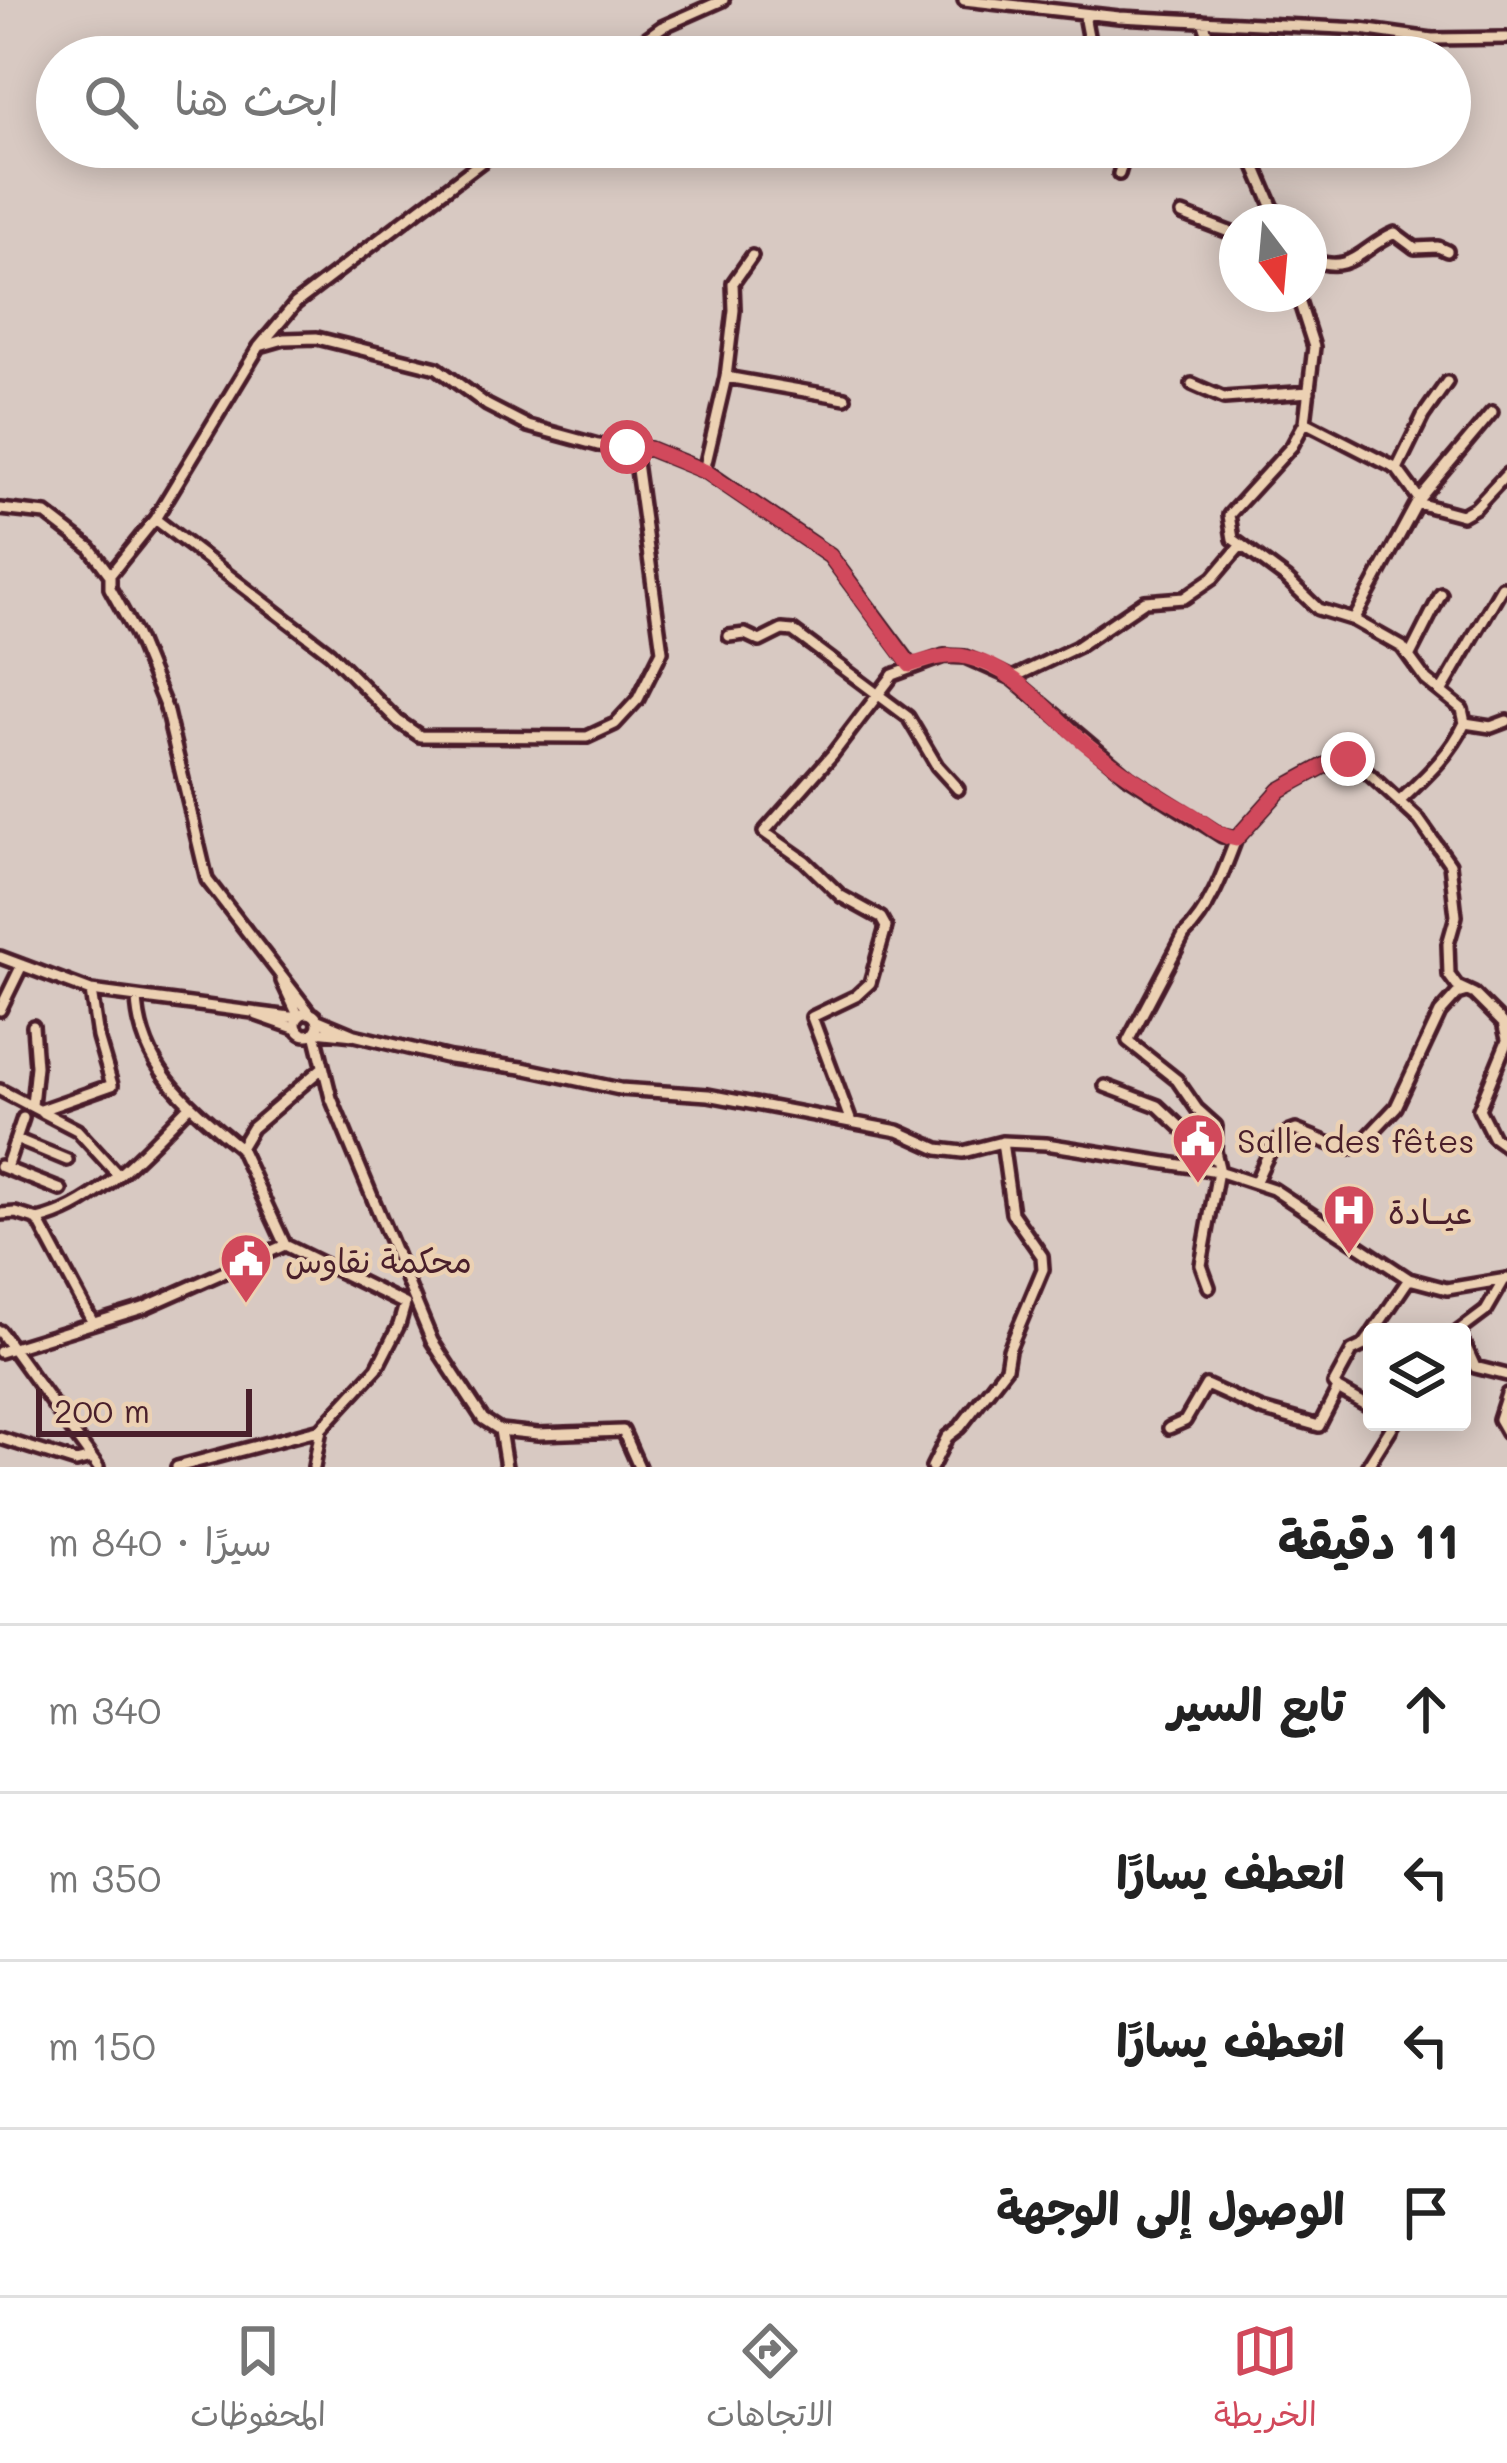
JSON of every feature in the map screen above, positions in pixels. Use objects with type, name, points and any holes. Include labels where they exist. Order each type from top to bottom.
[{"type":"street","points":[[649,36],[724,0]]},
{"type":"street","points":[[964,0],[1088,14],[1361,29],[1411,36]]},
{"type":"street","points":[[1088,14],[1088,36]]},
{"type":"street","points":[[1203,21],[1208,36]]},
{"type":"street","points":[[1471,38],[1507,38]]},
{"type":"street","points":[[110,575],[155,519],[277,324],[313,290],[473,168]]},
{"type":"street","points":[[1119,174],[1121,168]]},
{"type":"street","points":[[1256,168],[1272,204]]},
{"type":"street","points":[[1182,214],[1219,228]]},
{"type":"street","points":[[1327,261],[1349,263],[1395,233],[1415,248],[1448,251]]},
{"type":"street","points":[[704,471],[726,377],[733,284],[752,256]]},
{"type":"street","points":[[1303,312],[1314,347],[1305,422],[1292,446],[1229,515],[1233,538],[1318,609],[1354,620],[1410,655],[1426,680],[1462,709],[1466,723],[1440,762],[1399,802]]},
{"type":"street","points":[[277,324],[277,333],[284,339]]},
{"type":"street","points":[[259,347],[284,339],[317,338],[437,368],[487,405],[528,426],[598,445],[650,449],[704,471],[830,556],[910,665]]},
{"type":"street","points":[[726,377],[845,398]]},
{"type":"street","points":[[1397,469],[1447,382]]},
{"type":"street","points":[[1192,384],[1224,398],[1309,392]]},
{"type":"street","points":[[1354,620],[1418,501],[1492,412]]},
{"type":"street","points":[[1305,422],[1397,469],[1418,501],[1462,515],[1507,474]]},
{"type":"street","points":[[155,519],[329,653],[398,722],[420,736],[586,736],[615,724],[638,699],[662,651],[634,448]]},
{"type":"street","points":[[0,508],[46,514],[90,548],[110,575],[110,588],[136,634],[166,708],[208,880],[277,970],[310,1027],[320,1066],[410,1292],[458,1383],[483,1419],[500,1430],[538,1434],[623,1431],[639,1467]]},
{"type":"street","points":[[1012,678],[1077,646],[1145,601],[1175,601],[1196,592],[1241,544]]},
{"type":"street","points":[[1441,692],[1502,587]]},
{"type":"street","points":[[1410,655],[1441,594]]},
{"type":"street","points":[[730,636],[745,634],[760,640],[782,630],[794,632],[908,717],[937,766],[958,789]]},
{"type":"street","points":[[851,1122],[812,1017],[856,996],[870,983],[886,927],[881,918],[841,896],[805,861],[764,832],[821,769],[893,675],[944,656],[965,657],[1012,678],[1129,777],[1222,836],[1236,839]]},
{"type":"street","points":[[1466,723],[1491,727],[1507,721]]},
{"type":"street","points":[[1209,1287],[1201,1264],[1219,1169],[1216,1126],[1177,1080],[1128,1041],[1184,935],[1194,926],[1236,839],[1280,790],[1335,760],[1358,764],[1419,820],[1450,864],[1456,916],[1448,944],[1447,1004],[1396,1107],[1362,1143],[1344,1147],[1288,1131],[1276,1142],[1256,1181]]},
{"type":"street","points":[[0,957],[91,991],[257,1016],[620,1089],[708,1095],[898,1131],[952,1151],[974,1151],[1002,1142],[1046,1144],[1219,1169],[1256,1181],[1409,1280],[1447,1289],[1505,1280]]},
{"type":"street","points":[[0,1010],[22,965]]},
{"type":"street","points":[[277,970],[310,1027]]},
{"type":"street","points":[[1449,975],[1503,1023],[1504,1059],[1479,1109],[1492,1136],[1507,1147]]},
{"type":"street","points":[[37,1107],[112,1085],[91,991]]},
{"type":"street","points":[[1447,1004],[1467,991]]},
{"type":"street","points":[[137,998],[146,1042],[172,1089],[240,1148],[285,1245],[405,1304]]},
{"type":"street","points":[[280,1014],[292,1000]]},
{"type":"street","points":[[257,1016],[280,1014],[310,1027]]},
{"type":"street","points":[[33,1026],[37,1107]]},
{"type":"street","points":[[240,1148],[252,1128],[320,1066]]},
{"type":"street","points":[[1105,1085],[1158,1106],[1219,1169]]},
{"type":"street","points":[[0,1090],[77,1130],[118,1175]]},
{"type":"street","points":[[0,1214],[38,1220],[57,1216],[118,1175],[190,1105]]},
{"type":"street","points":[[23,1118],[3,1167],[62,1190]]},
{"type":"street","points":[[16,1139],[68,1160]]},
{"type":"street","points":[[932,1467],[946,1437],[1006,1368],[1043,1269],[1042,1256],[1012,1213],[1002,1142]]},
{"type":"street","points":[[38,1220],[94,1323]]},
{"type":"street","points":[[0,1352],[143,1308],[285,1245]]},
{"type":"street","points":[[1379,1323],[1409,1280]]},
{"type":"street","points":[[1471,1325],[1505,1280]]},
{"type":"street","points":[[314,1467],[321,1429],[376,1368],[410,1292]]},
{"type":"street","points":[[0,1331],[95,1462]]},
{"type":"street","points":[[1363,1346],[1352,1351],[1334,1384],[1363,1403]]},
{"type":"street","points":[[1471,1358],[1475,1367],[1507,1375]]},
{"type":"street","points":[[1169,1428],[1185,1421],[1206,1385],[1262,1410],[1319,1426],[1338,1389]]},
{"type":"street","points":[[1507,1394],[1498,1419],[1507,1433]]},
{"type":"street","points":[[176,1467],[321,1429]]},
{"type":"street","points":[[500,1430],[506,1467]]},
{"type":"street","points":[[1366,1467],[1389,1431]]},
{"type":"street","points":[[0,1438],[76,1462],[95,1462]]},
{"type":"place","name":"Salle des fêtes","points":[[1198,1185]]},
{"type":"place","name":"عيــادة","points":[[1349,1256]]},
{"type":"place","name":"محكمة نقاوس","points":[[246,1305]]},
{"type":"route","points":[[627,447],[650,449],[706,472],[830,556],[910,665],[944,656],[965,657],[1012,678],[1129,777],[1222,836],[1236,839],[1280,790],[1335,760],[1348,759]]}]
